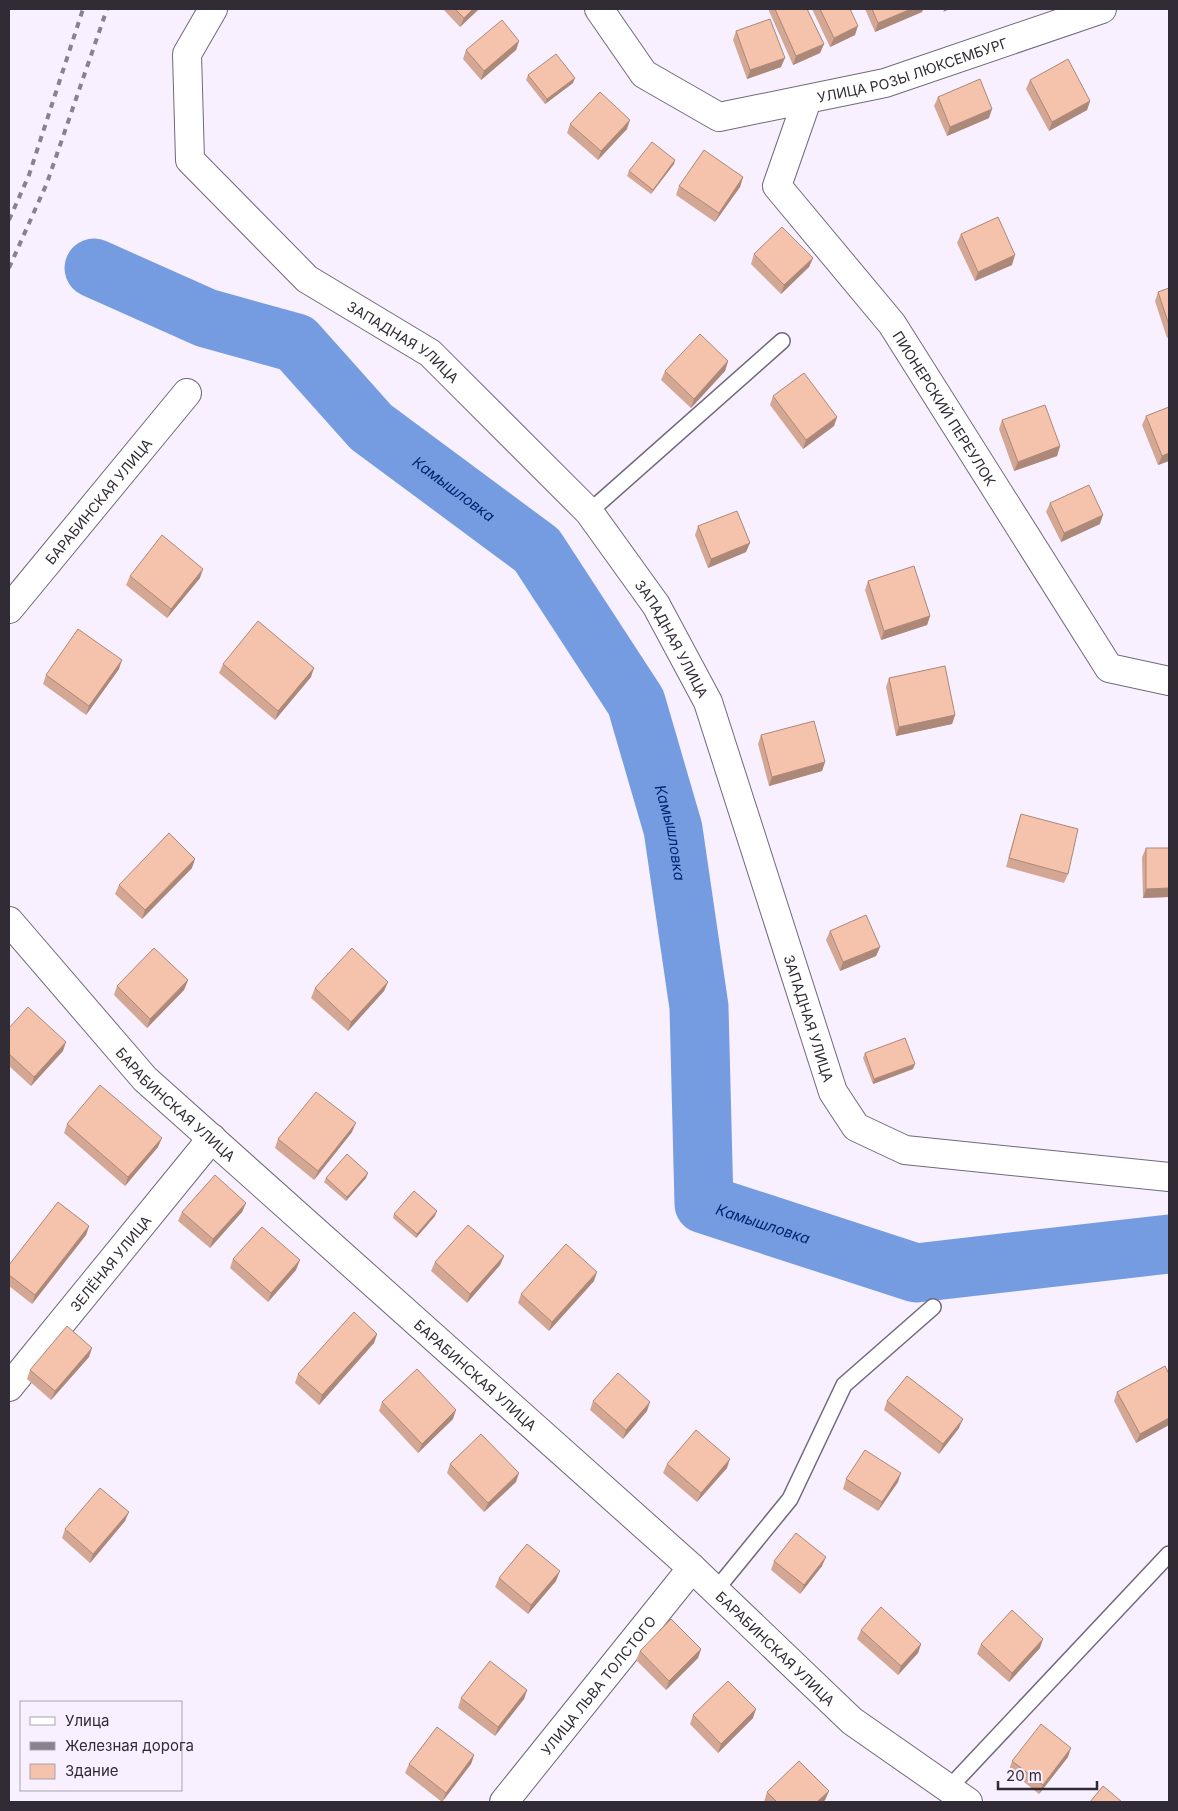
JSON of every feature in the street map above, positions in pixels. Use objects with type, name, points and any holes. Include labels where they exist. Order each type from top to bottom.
[{"type":"street","name":"ЗАПАДНАЯ УЛИЦА","points":[[213,9],[187,54],[190,160],[307,279],[430,353],[589,512],[656,605],[708,702],[833,1092],[856,1127],[905,1150],[1169,1177]]},
{"type":"street","name":"УЛИЦА РОЗЫ ЛЮКСЕМБУРГ","points":[[599,9],[644,74],[719,117],[885,83],[1102,9]]},
{"type":"street","name":"ПИОНЕРСКИЙ ПЕРЕУЛОК","points":[[807,100],[777,186],[892,324],[1109,668],[1169,681]]},
{"type":"street","name":"БАРАБИНСКАЯ УЛИЦА","points":[[9,609],[187,393]]},
{"type":"street","name":"БАРАБИНСКАЯ УЛИЦА","points":[[9,921],[145,1079],[692,1568],[852,1721],[958,1795]]},
{"type":"street","name":"ЗЕЛЁНАЯ УЛИЦА","points":[[9,1387],[212,1138]]},
{"type":"street","name":"УЛИЦА ЛЬВА ТОЛСТОГО","points":[[504,1802],[692,1568]]},
{"type":"lane","points":[[589,512],[782,341]]},
{"type":"lane","points":[[715,1591],[790,1499],[844,1385],[933,1306]]},
{"type":"lane","points":[[958,1795],[1169,1554]]},
{"type":"building","points":[[455,9],[473,9],[464,18]]},
{"type":"building","points":[[775,9],[807,9],[824,44],[796,56]]},
{"type":"building","points":[[820,9],[850,9],[858,26],[834,38]]},
{"type":"building","points":[[872,9],[911,9],[878,23]]},
{"type":"building","points":[[770,19],[785,58],[750,70],[736,31]]},
{"type":"building","points":[[502,20],[519,41],[484,71],[466,50]]},
{"type":"building","points":[[556,54],[575,78],[547,99],[528,75]]},
{"type":"building","points":[[1068,59],[1090,101],[1052,122],[1030,80]]},
{"type":"building","points":[[980,79],[992,109],[950,127],[938,97]]},
{"type":"building","points":[[600,92],[630,120],[601,151],[570,124]]},
{"type":"building","points":[[652,142],[675,160],[653,190],[629,171]]},
{"type":"building","points":[[704,150],[743,177],[719,213],[679,186]]},
{"type":"building","points":[[998,217],[1015,255],[978,272],[961,234]]},
{"type":"building","points":[[782,227],[813,258],[784,285],[754,254]]},
{"type":"building","points":[[1169,288],[1169,325],[1158,292]]},
{"type":"building","points":[[700,334],[728,361],[694,399],[665,371]]},
{"type":"building","points":[[804,373],[837,417],[806,440],[773,396]]},
{"type":"building","points":[[1045,405],[1060,446],[1018,462],[1002,420]]},
{"type":"building","points":[[1169,407],[1169,453],[1162,456],[1146,416]]},
{"type":"building","points":[[1089,485],[1103,515],[1064,533],[1050,503]]},
{"type":"building","points":[[737,511],[750,543],[711,559],[698,526]]},
{"type":"building","points":[[162,535],[203,569],[171,609],[130,576]]},
{"type":"building","points":[[914,566],[930,616],[884,631],[868,581]]},
{"type":"building","points":[[258,621],[314,668],[278,711],[223,664]]},
{"type":"building","points":[[78,629],[122,660],[89,706],[46,675]]},
{"type":"building","points":[[945,666],[955,715],[899,727],[889,678]]},
{"type":"building","points":[[814,721],[825,762],[772,777],[761,735]]},
{"type":"building","points":[[1021,814],[1078,829],[1068,874],[1009,858]]},
{"type":"building","points":[[169,833],[195,859],[145,910],[119,885]]},
{"type":"building","points":[[1146,848],[1169,848],[1169,888],[1146,889]]},
{"type":"building","points":[[866,915],[880,947],[843,962],[830,931]]},
{"type":"building","points":[[154,948],[188,980],[150,1019],[117,986]]},
{"type":"building","points":[[352,948],[388,982],[351,1022],[315,988]]},
{"type":"building","points":[[28,1007],[66,1042],[34,1077],[9,1054],[9,1028]]},
{"type":"building","points":[[905,1038],[915,1064],[874,1079],[865,1053]]},
{"type":"building","points":[[100,1085],[162,1138],[128,1177],[67,1124]]},
{"type":"building","points":[[316,1092],[356,1123],[318,1171],[278,1139]]},
{"type":"building","points":[[347,1154],[368,1173],[347,1197],[326,1178]]},
{"type":"building","points":[[215,1175],[246,1203],[213,1239],[182,1212]]},
{"type":"building","points":[[414,1191],[437,1211],[417,1234],[394,1214]]},
{"type":"building","points":[[58,1202],[89,1226],[35,1295],[9,1275],[9,1265]]},
{"type":"building","points":[[468,1225],[504,1256],[470,1294],[435,1262]]},
{"type":"building","points":[[262,1227],[300,1260],[271,1293],[233,1259]]},
{"type":"building","points":[[566,1244],[597,1272],[552,1322],[521,1294]]},
{"type":"building","points":[[354,1312],[377,1334],[322,1395],[298,1374]]},
{"type":"building","points":[[67,1326],[92,1348],[55,1391],[30,1370]]},
{"type":"building","points":[[1165,1366],[1169,1374],[1169,1418],[1140,1434],[1117,1392]]},
{"type":"building","points":[[417,1369],[456,1410],[422,1444],[382,1402]]},
{"type":"building","points":[[618,1373],[650,1402],[626,1430],[593,1401]]},
{"type":"building","points":[[907,1376],[963,1419],[943,1444],[887,1401]]},
{"type":"building","points":[[696,1430],[730,1459],[701,1493],[667,1464]]},
{"type":"building","points":[[481,1434],[519,1473],[488,1503],[450,1464]]},
{"type":"building","points":[[865,1450],[901,1473],[882,1502],[846,1479]]},
{"type":"building","points":[[100,1488],[129,1512],[93,1554],[65,1529]]},
{"type":"building","points":[[796,1533],[826,1557],[804,1585],[774,1561]]},
{"type":"building","points":[[527,1544],[560,1571],[531,1605],[499,1578]]},
{"type":"building","points":[[881,1607],[921,1644],[901,1666],[861,1630]]},
{"type":"building","points":[[1012,1610],[1043,1639],[1012,1673],[981,1644]]},
{"type":"building","points":[[671,1619],[701,1649],[669,1681],[640,1651]]},
{"type":"building","points":[[490,1661],[527,1690],[498,1727],[461,1698]]},
{"type":"building","points":[[728,1681],[756,1709],[721,1744],[693,1715]]},
{"type":"building","points":[[1041,1724],[1071,1748],[1043,1785],[1012,1761]]},
{"type":"building","points":[[437,1727],[474,1755],[446,1793],[409,1764]]},
{"type":"building","points":[[799,1761],[829,1791],[817,1802],[777,1802],[767,1792]]},
{"type":"building","points":[[1103,1786],[1122,1802],[1090,1802]]},
{"type":"waterway","name":"Камышловка","points":[[94,268],[206,318],[296,343],[371,427],[537,550],[636,702],[673,829],[699,1007],[704,1204],[916,1273],[1169,1244]]},
{"type":"railway","points":[[9,220],[29,175],[83,9]]},
{"type":"railway","points":[[9,268],[47,183],[107,9]]}]
